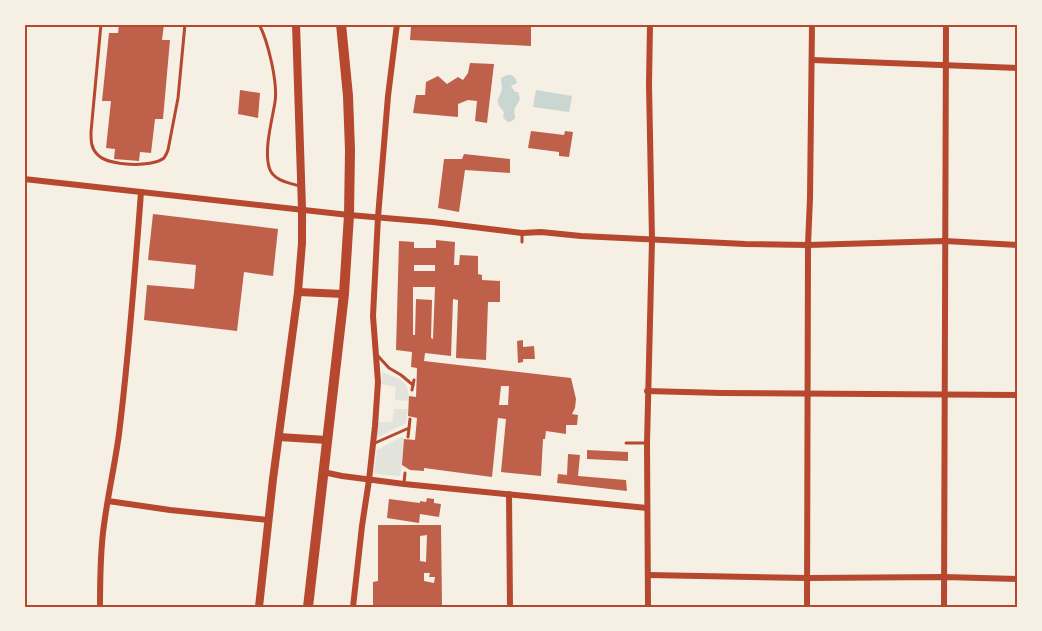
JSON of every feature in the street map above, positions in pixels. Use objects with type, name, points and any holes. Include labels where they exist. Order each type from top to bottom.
[{"type":"highway","points":[[308,607],[344,294],[350,215],[348,96],[342,24]]},
{"type":"street","points":[[259,607],[302,243],[296,24]]},
{"type":"street","points":[[353,607],[378,393],[373,315],[378,216],[388,96],[397,24]]},
{"type":"street","points":[[648,607],[646,443],[652,240],[650,24]]},
{"type":"street","points":[[807,607],[808,245],[812,24]]},
{"type":"street","points":[[944,607],[946,24]]},
{"type":"street","points":[[812,60],[1018,68]]},
{"type":"street","points":[[24,179],[522,233],[541,232],[745,244],[808,245],[945,241],[1018,245]]},
{"type":"street","points":[[100,607],[101,548],[118,445],[141,192]]},
{"type":"street","points":[[298,292],[344,294]]},
{"type":"street","points":[[647,391],[1018,395]]},
{"type":"street","points":[[279,437],[327,440]]},
{"type":"street","points":[[323,472],[404,484],[646,508]]},
{"type":"street","points":[[509,494],[510,607]]},
{"type":"street","points":[[108,501],[171,510],[268,519]]},
{"type":"street","points":[[648,575],[1018,579]]},
{"type":"lane","points":[[100,24],[91,146],[101,158],[113,162],[147,164],[159,161],[168,150],[178,98],[185,24]]},
{"type":"lane","points":[[259,24],[272,65],[275,99],[268,139],[269,168],[272,174],[279,179],[302,186]]},
{"type":"lane","points":[[522,233],[522,242]]},
{"type":"lane","points":[[375,354],[413,387],[414,380]]},
{"type":"lane","points":[[408,437],[410,419]]},
{"type":"lane","points":[[373,443],[409,428]]},
{"type":"lane","points":[[626,443],[646,443]]},
{"type":"lane","points":[[404,484],[405,473]]},
{"type":"shaded area","points":[[507,75],[515,79],[517,83],[511,86],[515,92],[518,92],[520,99],[514,110],[515,118],[508,122],[503,118],[504,112],[498,102],[502,89],[501,78]]},
{"type":"shaded area","points":[[536,90],[572,96],[569,112],[533,107]]},
{"type":"shaded area","points":[[382,372],[398,378],[405,384],[409,401],[395,400],[396,387],[382,384]]},
{"type":"shaded area","points":[[394,409],[408,409],[406,423],[377,438],[377,422],[392,422]]},
{"type":"shaded area","points":[[401,437],[404,439],[400,476],[374,473],[377,450]]},
{"type":"building","points":[[119,24],[164,24],[162,40],[170,40],[163,119],[155,119],[151,153],[140,152],[139,161],[114,159],[115,149],[106,148],[111,101],[102,101],[109,33],[118,33]]},
{"type":"building","points":[[417,24],[531,24],[531,46],[410,40],[411,26],[417,27]]},
{"type":"building","points":[[470,63],[494,64],[487,123],[475,121],[477,101],[468,100],[458,104],[458,117],[413,113],[416,95],[425,95],[426,82],[438,76],[447,84],[458,77],[463,80],[468,73]]},
{"type":"building","points":[[240,90],[260,93],[258,118],[238,114]]},
{"type":"building","points":[[531,131],[564,135],[565,131],[573,132],[569,157],[559,156],[559,152],[528,148]]},
{"type":"building","points":[[464,154],[510,159],[510,173],[465,170],[459,212],[438,208],[444,159],[462,159]]},
{"type":"building","points":[[153,214],[278,229],[273,276],[244,272],[237,331],[144,320],[147,285],[194,289],[196,265],[148,260]]},
{"type":"building","points":[[436,240],[455,242],[454,265],[459,265],[460,255],[478,256],[478,274],[482,275],[482,280],[500,281],[500,302],[488,302],[486,360],[456,358],[458,300],[453,299],[451,356],[425,353],[424,361],[571,378],[576,399],[572,414],[578,415],[577,425],[566,425],[566,434],[546,431],[545,439],[543,439],[541,476],[501,472],[506,419],[498,418],[492,477],[424,468],[424,471],[410,470],[402,465],[404,439],[415,440],[417,418],[408,416],[409,396],[416,397],[417,368],[411,367],[412,352],[396,350],[399,241],[414,242],[414,248],[436,248]],"holes":[[[414,265],[435,265],[435,271],[414,271]],[[413,287],[435,287],[433,339],[431,338],[432,300],[416,299],[415,335],[413,335]],[[501,386],[509,386],[508,405],[499,405]]]},
{"type":"building","points":[[523,340],[523,347],[534,346],[535,359],[523,359],[523,362],[518,363],[517,341]]},
{"type":"building","points":[[587,450],[628,452],[628,461],[587,459]]},
{"type":"building","points":[[568,454],[580,455],[578,476],[626,480],[627,491],[557,483],[558,474],[567,475]]},
{"type":"building","points":[[427,498],[434,499],[434,503],[441,504],[439,517],[420,514],[419,523],[387,518],[389,499],[420,503],[420,501],[426,502]]},
{"type":"building","points":[[378,525],[441,525],[442,607],[373,607],[373,582],[378,581]],"holes":[[[427,535],[426,562],[420,561],[420,536]],[[424,573],[430,573],[429,577],[435,577],[434,583],[424,581]]]}]
